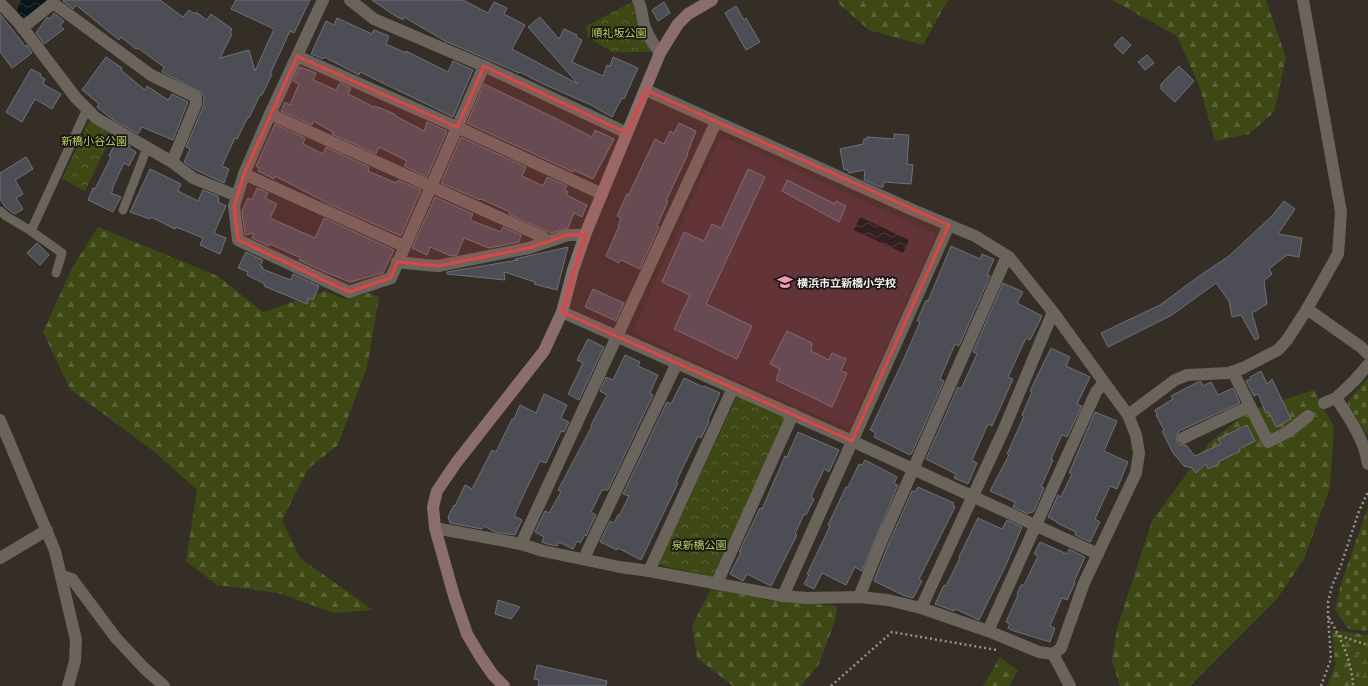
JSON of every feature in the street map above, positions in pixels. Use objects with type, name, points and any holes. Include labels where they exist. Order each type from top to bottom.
[{"type":"street","points":[[323,0],[244,174],[234,206],[238,240],[349,292],[391,278],[484,66]]},
{"type":"street","points":[[350,0],[374,19],[484,66],[627,133]]},
{"type":"street","points":[[638,0],[650,40],[660,53]]},
{"type":"street","points":[[504,686],[483,660],[467,634],[454,596],[435,528],[433,507],[437,491],[456,462],[544,351],[562,312],[572,270],[585,235],[660,53],[678,24],[688,14],[712,0]]},
{"type":"street","points":[[1128,416],[1175,380],[1187,375],[1233,372],[1278,350],[1287,340],[1307,309],[1338,254],[1341,212],[1303,0]]},
{"type":"street","points":[[0,3],[22,28],[76,98],[96,118],[172,162],[193,178],[237,196]]},
{"type":"street","points":[[22,28],[54,3],[151,75],[196,97],[196,104],[172,162]]},
{"type":"street","points":[[298,56],[602,194]]},
{"type":"street","points":[[435,528],[521,544],[543,551],[584,558],[620,567],[717,583],[783,596],[807,598],[859,597],[888,600],[921,608],[988,631],[1039,652],[1053,654],[1061,648],[1084,583],[1136,473],[1139,454],[1136,435],[1128,416],[1053,312],[1007,256],[975,236],[646,90]]},
{"type":"street","points":[[270,114],[543,237],[548,242]]},
{"type":"street","points":[[521,544],[716,122]]},
{"type":"street","points":[[244,174],[404,246]]},
{"type":"street","points":[[783,596],[949,225]]},
{"type":"street","points":[[397,262],[425,266],[438,266],[529,248],[568,235],[585,235]]},
{"type":"street","points":[[859,597],[882,540],[1007,256]]},
{"type":"street","points":[[1307,309],[1361,347],[1368,354]]},
{"type":"street","points":[[562,312],[793,414],[1098,554]]},
{"type":"street","points":[[921,608],[1004,429],[1053,312]]},
{"type":"street","points":[[584,558],[677,363]]},
{"type":"street","points":[[1324,403],[1336,398],[1368,365]]},
{"type":"street","points":[[1233,372],[1268,442],[1288,432],[1308,416]]},
{"type":"street","points":[[988,631],[1096,392],[1104,383]]},
{"type":"street","points":[[649,571],[733,388]]},
{"type":"street","points":[[1336,398],[1351,420],[1361,439],[1366,452],[1368,464]]},
{"type":"street","points":[[1183,438],[1250,406]]},
{"type":"street","points":[[717,583],[793,414]]},
{"type":"street","points":[[0,420],[47,530],[62,576],[76,640],[75,661],[68,686]]},
{"type":"street","points":[[0,558],[47,530]]},
{"type":"street","points":[[62,576],[72,579],[116,638],[144,668],[164,686]]},
{"type":"street","points":[[1053,654],[1070,686]]},
{"type":"lane","points":[[32,231],[87,109]]},
{"type":"lane","points":[[123,210],[147,148]]},
{"type":"lane","points":[[0,210],[6,216],[32,231],[62,253],[56,273]]},
{"type":"path","points":[[1321,686],[1331,659],[1328,602],[1332,586],[1341,565],[1359,511],[1368,492]]},
{"type":"path","points":[[1328,615],[1339,635],[1352,673],[1353,686]]},
{"type":"path","points":[[831,686],[892,632],[996,650]]},
{"type":"path","points":[[1339,635],[1368,645]]},
{"type":"highlighted area","points":[[297,56],[457,127],[484,66],[627,133],[646,90],[949,225],[852,441],[562,312],[585,235],[568,235],[529,248],[438,266],[397,262],[391,278],[349,292],[238,240],[234,206],[244,174]]},
{"type":"shaded area","name":"横浜市立新橋小学校","points":[[726,138],[933,233],[935,238],[851,425],[845,427],[722,374],[637,334],[635,327],[719,140]]},
{"type":"green space","points":[[838,0],[948,0],[923,45],[869,30],[838,3]]},
{"type":"green space","points":[[1112,0],[1266,0],[1286,58],[1274,112],[1249,134],[1215,141],[1200,88],[1177,36]]},
{"type":"green space","name":"順礼坂公園","points":[[632,2],[640,29],[651,52],[612,52],[588,37],[586,26]]},
{"type":"green space","name":"新橋小谷公園","points":[[89,121],[112,135],[85,191],[62,179]]},
{"type":"green space","points":[[98,227],[218,276],[263,312],[325,291],[345,299],[368,293],[379,297],[367,367],[338,445],[308,469],[282,520],[300,558],[373,610],[334,613],[278,593],[217,585],[186,561],[197,490],[156,453],[70,389],[43,332],[72,268]]},
{"type":"green space","points":[[1368,378],[1368,436],[1348,405],[1348,401]]},
{"type":"green space","points":[[1314,390],[1334,427],[1330,487],[1304,559],[1277,599],[1190,686],[1120,686],[1112,661],[1117,628],[1152,521],[1210,442],[1249,411]]},
{"type":"green space","name":"泉新橋公園","points":[[737,396],[786,418],[714,577],[658,565]]},
{"type":"green space","points":[[1368,507],[1368,631],[1349,629],[1335,610],[1341,584]]},
{"type":"green space","points":[[713,585],[745,591],[766,600],[837,606],[836,618],[819,664],[801,686],[733,686],[697,658],[692,626]]},
{"type":"green space","points":[[1332,630],[1368,635],[1368,686],[1327,686],[1335,665]]},
{"type":"green space","points":[[1356,654],[1368,654],[1368,686],[1361,686]]},
{"type":"green space","points":[[1000,657],[1018,671],[1009,686],[983,686]]},
{"type":"water","points":[[21,0],[48,1],[27,17],[21,17],[17,10]]},
{"type":"water","points":[[860,217],[909,240],[903,253],[854,230]]},
{"type":"building","points":[[160,0],[183,17],[189,10],[195,14],[196,12],[207,20],[211,14],[232,29],[230,33],[232,34],[220,58],[249,50],[255,71],[274,29],[231,9],[236,0],[310,0],[294,33],[290,31],[262,95],[260,95],[237,139],[235,138],[222,166],[229,169],[224,183],[194,169],[184,162],[190,149],[186,147],[203,107],[204,97],[202,93],[162,72],[164,67],[138,48],[136,49],[121,37],[119,40],[76,5],[73,9],[63,1]]},
{"type":"building","points":[[372,0],[463,0],[488,13],[494,2],[507,8],[504,14],[525,25],[512,49],[578,84],[528,27],[540,17],[559,39],[564,29],[577,35],[576,37],[582,40],[572,62],[603,76],[607,65],[610,66],[613,57],[638,68],[624,99],[622,98],[612,117],[591,105],[520,72],[519,73],[445,41],[404,17],[403,20],[394,15]]},
{"type":"building","points":[[664,2],[670,13],[658,21],[652,10]]},
{"type":"building","points":[[736,6],[744,20],[746,18],[760,42],[746,50],[725,13]]},
{"type":"building","points":[[54,13],[64,21],[60,26],[64,29],[44,44],[36,33],[47,17],[50,19]]},
{"type":"building","points":[[0,14],[26,47],[27,45],[32,53],[12,68],[0,52]]},
{"type":"building","points":[[337,18],[372,34],[374,30],[389,36],[386,44],[406,53],[406,51],[448,72],[453,61],[473,70],[453,117],[360,72],[359,75],[324,57],[323,59],[311,54],[326,21],[334,25]]},
{"type":"building","points":[[1122,37],[1131,45],[1123,54],[1114,45]]},
{"type":"building","points":[[1147,55],[1154,63],[1145,70],[1138,62]]},
{"type":"building","points":[[106,57],[122,68],[121,70],[145,90],[147,86],[168,100],[172,94],[188,102],[173,140],[142,127],[138,134],[112,119],[97,107],[99,104],[82,90]]},
{"type":"building","points":[[1179,66],[1194,81],[1175,102],[1161,89],[1161,84]]},
{"type":"building","points":[[300,67],[316,73],[313,80],[336,90],[340,83],[351,88],[348,94],[374,107],[375,106],[395,114],[394,115],[424,131],[427,122],[447,131],[427,177],[404,166],[407,161],[379,147],[376,154],[332,134],[333,132],[313,121],[312,125],[281,111],[285,102],[290,105],[299,84],[293,81]]},
{"type":"building","points":[[31,69],[41,74],[40,76],[45,79],[43,84],[61,94],[52,109],[35,99],[22,122],[6,112]]},
{"type":"building","points":[[484,84],[592,137],[595,130],[614,139],[593,179],[574,170],[573,172],[467,123]]},
{"type":"building","points":[[679,123],[696,131],[688,154],[666,201],[668,201],[657,226],[659,227],[640,269],[621,260],[619,263],[606,256],[619,226],[621,218],[617,216],[655,139],[664,144],[670,131],[674,133]]},
{"type":"building","points":[[275,124],[305,138],[303,144],[323,154],[326,147],[369,167],[368,171],[396,183],[398,180],[421,190],[401,236],[331,205],[275,176],[274,179],[258,171],[259,168],[256,166]]},
{"type":"building","points":[[894,134],[909,135],[907,164],[913,165],[911,184],[884,182],[883,187],[880,187],[864,180],[865,170],[849,173],[847,169],[844,170],[840,149],[863,144],[864,139],[867,139],[867,137],[894,139]]},
{"type":"building","points":[[461,137],[526,167],[522,176],[543,186],[547,177],[567,186],[565,190],[568,192],[566,195],[587,205],[582,217],[574,213],[568,228],[551,233],[509,214],[510,212],[441,183]]},
{"type":"building","points":[[117,139],[130,146],[129,148],[136,152],[129,166],[124,163],[112,189],[113,190],[111,193],[121,197],[113,212],[88,200],[93,188],[95,189],[111,157],[109,156]]},
{"type":"building","points":[[26,157],[33,169],[15,180],[23,194],[16,198],[23,209],[15,214],[5,207],[0,199],[0,173]]},
{"type":"building","points":[[150,169],[181,184],[178,191],[198,201],[203,190],[218,196],[218,202],[226,206],[214,233],[226,238],[220,254],[200,245],[203,238],[176,227],[175,229],[151,217],[150,219],[130,212]]},
{"type":"building","points":[[748,169],[765,177],[706,304],[752,326],[737,359],[674,329],[690,295],[662,282],[684,232],[704,241],[712,224],[721,228]]},
{"type":"building","points":[[787,180],[835,204],[836,201],[846,206],[839,222],[782,191]]},
{"type":"building","points":[[257,188],[268,193],[265,198],[277,204],[270,218],[315,238],[324,218],[394,250],[383,273],[350,282],[299,260],[301,258],[270,244],[269,246],[252,238],[254,233],[245,235],[242,211],[248,198],[252,200]]},
{"type":"building","points":[[435,197],[473,214],[470,220],[501,232],[503,227],[521,235],[519,242],[489,248],[464,238],[457,255],[451,256],[430,247],[427,255],[412,248]]},
{"type":"building","points":[[1284,201],[1295,209],[1278,234],[1302,238],[1299,257],[1287,255],[1269,269],[1272,274],[1264,281],[1267,304],[1252,313],[1259,338],[1255,340],[1241,315],[1232,317],[1229,301],[1216,283],[1172,315],[1108,347],[1101,333],[1160,305],[1229,256],[1273,215]]},
{"type":"building","points":[[37,243],[49,255],[40,265],[27,253]]},
{"type":"building","points":[[951,246],[980,259],[982,254],[994,259],[987,275],[990,276],[959,346],[955,344],[940,379],[944,381],[910,455],[874,437],[876,433],[870,430],[902,363],[920,322],[917,321],[926,300],[928,301]]},
{"type":"building","points":[[568,247],[557,290],[534,284],[535,282],[504,272],[505,280],[447,274],[447,272],[518,260],[515,259]]},
{"type":"building","points":[[246,252],[263,260],[260,266],[263,267],[262,269],[291,280],[293,274],[319,286],[313,300],[309,298],[307,304],[264,286],[265,284],[247,275],[248,272],[238,268]]},
{"type":"building","points":[[1003,283],[1023,292],[1017,303],[1042,316],[1030,340],[1026,338],[1008,377],[1013,379],[992,426],[988,424],[972,460],[977,463],[968,484],[954,478],[956,474],[926,459],[958,387],[961,389],[977,354],[973,352]]},
{"type":"building","points":[[593,289],[624,303],[616,321],[585,307]]},
{"type":"building","points":[[787,331],[812,343],[811,351],[829,360],[832,353],[846,359],[841,371],[847,373],[832,407],[776,380],[780,369],[770,364]]},
{"type":"building","points":[[588,339],[604,347],[579,400],[568,394],[583,363],[577,360]]},
{"type":"building","points":[[1051,348],[1070,357],[1066,366],[1090,377],[1077,404],[1082,406],[1067,437],[1062,435],[1051,459],[1053,460],[1041,487],[1044,488],[1034,511],[1032,513],[1029,512],[1028,514],[1013,507],[1015,502],[990,491],[1009,455],[1007,454],[1024,416],[1022,415],[1032,392],[1030,391]]},
{"type":"building","points":[[625,355],[640,362],[638,366],[658,375],[650,393],[653,395],[608,490],[602,490],[591,512],[596,515],[586,536],[585,535],[580,543],[577,541],[573,549],[559,542],[557,546],[542,542],[544,537],[535,532],[545,511],[549,513],[561,492],[558,490],[607,395],[600,391],[606,377],[613,380]]},
{"type":"building","points":[[1261,371],[1267,384],[1272,379],[1291,419],[1276,427],[1269,412],[1266,413],[1258,394],[1254,396],[1246,381]]},
{"type":"building","points":[[684,378],[720,393],[706,428],[701,438],[698,436],[676,482],[678,483],[641,560],[618,548],[617,550],[600,542],[610,521],[614,523],[618,515],[619,516],[629,496],[623,494],[667,402],[671,404]]},
{"type":"building","points":[[1198,382],[1201,382],[1203,386],[1211,382],[1218,395],[1233,388],[1240,403],[1179,431],[1176,437],[1178,444],[1186,445],[1195,456],[1221,444],[1218,439],[1247,425],[1255,441],[1239,449],[1240,451],[1218,462],[1219,464],[1208,469],[1206,464],[1196,473],[1191,467],[1185,467],[1173,453],[1162,431],[1164,430],[1155,410],[1173,399],[1171,396]]},
{"type":"building","points":[[544,394],[567,405],[561,418],[569,422],[564,432],[561,431],[546,463],[540,461],[524,494],[514,516],[522,520],[515,535],[495,532],[484,526],[482,529],[450,523],[448,517],[465,485],[472,489],[492,450],[496,452],[520,405],[536,413]]},
{"type":"building","points":[[1095,412],[1117,421],[1104,451],[1128,462],[1117,489],[1110,486],[1095,519],[1100,522],[1090,542],[1075,535],[1076,532],[1048,517],[1058,495],[1061,497],[1072,474],[1069,473]]},
{"type":"building","points":[[798,432],[839,450],[829,472],[824,469],[811,497],[814,499],[806,515],[804,514],[795,534],[797,535],[771,586],[747,574],[743,581],[730,574],[741,552],[739,552],[748,533],[760,508],[762,509],[785,456],[787,457]]},
{"type":"building","points":[[865,460],[897,477],[894,484],[898,485],[862,571],[855,567],[846,585],[822,573],[814,589],[804,584],[809,575],[807,574],[830,526],[828,525],[846,487],[848,487],[859,464],[862,465]]},
{"type":"building","points":[[918,487],[954,503],[953,506],[955,507],[919,579],[922,581],[913,598],[905,596],[874,581],[912,491],[915,492]]},
{"type":"building","points":[[978,518],[1002,529],[1007,520],[1022,527],[1006,565],[979,620],[955,609],[954,611],[935,604],[960,558],[959,557]]},
{"type":"building","points":[[1040,542],[1067,554],[1069,549],[1085,557],[1067,600],[1062,598],[1050,626],[1055,628],[1050,642],[1014,631],[1008,628],[1010,624],[1006,622],[1021,585],[1024,585],[1038,556],[1034,554]]},
{"type":"building","points":[[498,600],[520,607],[511,619],[495,614]]},
{"type":"building","points":[[537,665],[607,681],[606,686],[538,686],[539,680],[534,679]]},
{"type":"place","name":"横浜市立新橋小学校","points":[[785,282]]}]
